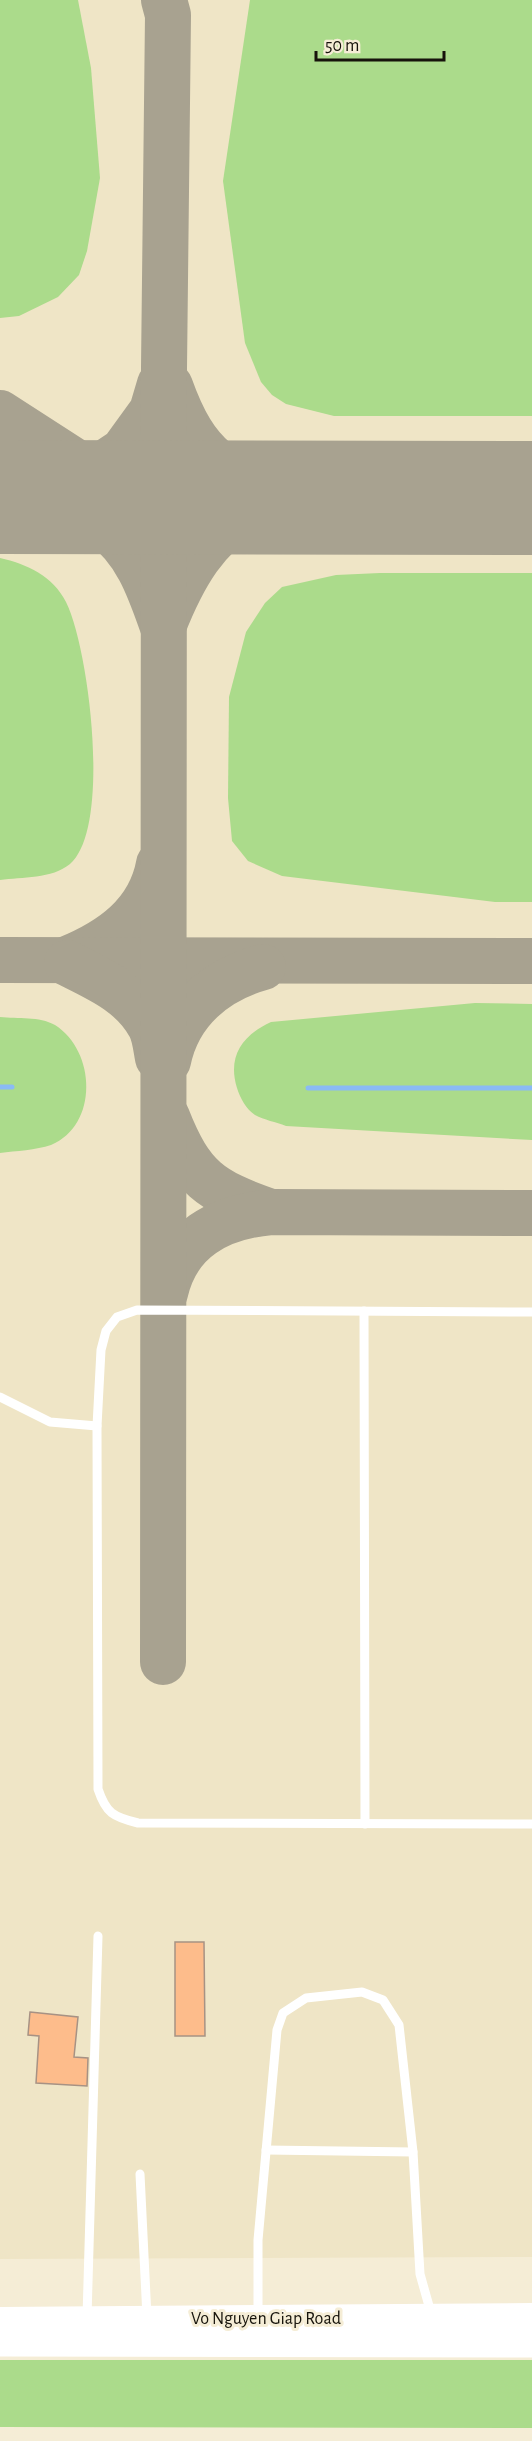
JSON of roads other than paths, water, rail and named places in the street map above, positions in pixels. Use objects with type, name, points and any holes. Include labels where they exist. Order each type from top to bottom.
[{"type":"highway","name":"Vo Nguyen Giap Road","points":[[0,2340],[532,2340]]},
{"type":"main road","name":"Vo Nguyen Giap Road","points":[[0,2320],[147,2317],[258,2320],[532,2316]]},
{"type":"lane","points":[[532,1312],[137,1310],[117,1317],[106,1331],[101,1350],[97,1426],[98,1789],[103,1805],[117,1818],[138,1823],[532,1824]]},
{"type":"lane","points":[[364,1311],[365,1824]]},
{"type":"lane","points":[[0,1397],[50,1422],[97,1426]]},
{"type":"lane","points":[[87,2320],[98,1936]]},
{"type":"lane","points":[[258,2320],[258,2240],[277,2030],[284,2013],[306,1998],[362,1992],[383,2000],[399,2025],[413,2152],[420,2274],[432,2317]]},
{"type":"lane","points":[[266,2150],[413,2152]]},
{"type":"lane","points":[[140,2174],[147,2317]]},
{"type":"waterway","points":[[0,1087],[12,1087]]},
{"type":"waterway","points":[[308,1088],[532,1088]]}]
